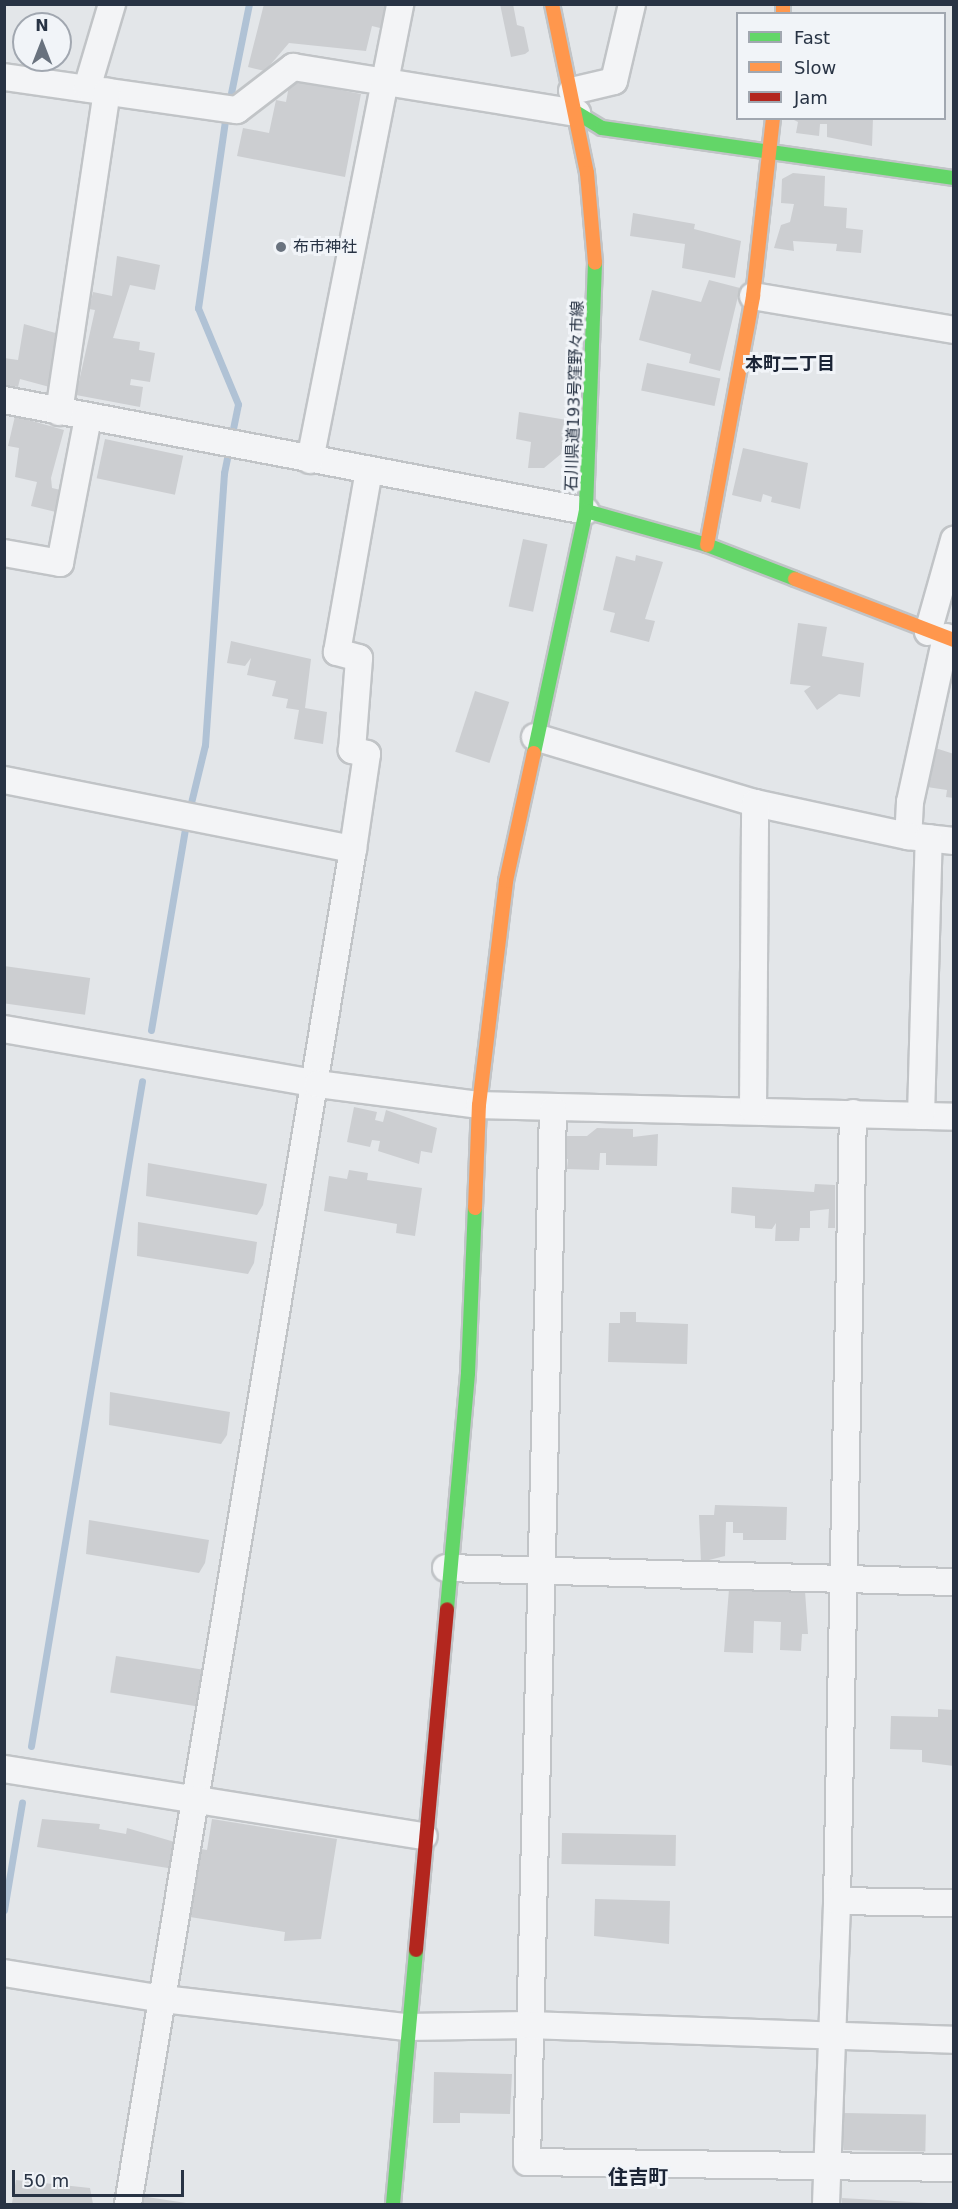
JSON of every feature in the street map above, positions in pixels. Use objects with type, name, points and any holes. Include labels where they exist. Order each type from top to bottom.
[{"type":"street","points":[[59,412],[97,90],[112,4]]},
{"type":"street","points":[[310,460],[400,4]]},
{"type":"street","name":"石川県道193号窪野々市線","points":[[552,4],[574,102],[595,257],[586,511],[707,545],[942,636]]},
{"type":"street","points":[[4,77],[226,108],[293,67],[383,85],[574,102],[614,81],[632,4]]},
{"type":"street","points":[[574,102],[602,128],[954,178]]},
{"type":"street","points":[[707,545],[753,296],[773,120]]},
{"type":"street","points":[[753,296],[954,330]]},
{"type":"street","points":[[4,400],[249,449],[586,511],[506,881],[479,1105],[468,1373],[446,1568],[406,2027],[393,2205]]},
{"type":"street","points":[[4,553],[60,563],[88,418]]},
{"type":"street","points":[[128,2205],[194,1799],[318,1084],[367,754],[352,750],[359,658],[337,652],[369,470]]},
{"type":"street","points":[[921,1116],[930,838],[916,767],[942,636],[954,540]]},
{"type":"street","points":[[536,738],[755,803],[930,838]]},
{"type":"street","points":[[5,787],[353,849]]},
{"type":"street","points":[[753,1110],[755,803]]},
{"type":"street","points":[[4,1029],[318,1084],[479,1105],[553,1110],[753,1110],[954,1117]]},
{"type":"street","points":[[553,1110],[527,2025],[527,2162],[954,2168]]},
{"type":"street","points":[[826,2205],[828,2036],[837,1901],[853,1113]]},
{"type":"street","points":[[446,1568],[844,1581],[954,1582]]},
{"type":"street","points":[[4,1769],[423,1836]]},
{"type":"street","points":[[837,1901],[954,1903]]},
{"type":"street","points":[[4,1973],[163,1999],[406,2027],[527,2025],[954,2040]]},
{"type":"building","points":[[264,4],[389,4],[384,29],[372,26],[366,51],[289,43],[265,71],[248,67]]},
{"type":"building","points":[[500,4],[513,4],[517,25],[524,27],[529,51],[525,54],[511,57]]},
{"type":"building","points":[[290,80],[361,94],[345,177],[237,156],[243,128],[269,133],[276,100],[286,102]]},
{"type":"building","points":[[794,120],[873,120],[872,146],[827,137],[827,124],[820,124],[819,136],[796,133],[798,122]]},
{"type":"building","points":[[793,173],[825,176],[824,206],[847,208],[846,228],[863,230],[861,253],[836,251],[837,244],[793,241],[794,251],[774,248],[781,225],[790,222],[794,204],[781,203],[782,179]]},
{"type":"building","points":[[633,213],[695,224],[694,229],[741,241],[735,278],[682,268],[685,244],[630,236]]},
{"type":"building","points":[[117,256],[160,265],[155,290],[130,285],[113,338],[140,342],[139,350],[155,353],[150,382],[131,379],[130,385],[143,387],[140,407],[76,395],[95,310],[89,309],[93,292],[112,296]]},
{"type":"building","points":[[709,280],[740,288],[720,371],[689,363],[691,354],[639,340],[652,290],[701,302]]},
{"type":"building","points":[[24,324],[66,336],[57,389],[20,379],[18,387],[4,385],[4,358],[18,360]]},
{"type":"building","points":[[647,363],[720,379],[715,406],[641,390]]},
{"type":"building","points":[[519,412],[567,420],[561,454],[544,468],[528,468],[531,442],[516,439]]},
{"type":"building","points":[[15,416],[64,430],[51,478],[52,488],[65,491],[60,513],[31,506],[37,482],[15,477],[19,448],[8,446]]},
{"type":"building","points":[[105,439],[183,456],[175,495],[97,478]]},
{"type":"building","points":[[743,448],[808,463],[800,509],[771,502],[772,497],[763,494],[761,502],[732,495]]},
{"type":"building","points":[[523,539],[547,544],[533,612],[509,606]]},
{"type":"building","points":[[636,555],[663,562],[645,619],[655,621],[649,642],[610,632],[615,613],[603,610],[616,556],[635,561]]},
{"type":"building","points":[[798,623],[827,627],[822,656],[864,663],[860,697],[839,694],[817,710],[804,691],[811,686],[790,684]]},
{"type":"building","points":[[231,641],[311,659],[305,708],[327,712],[323,744],[294,739],[299,710],[286,708],[288,699],[272,696],[276,681],[247,675],[251,658],[245,666],[227,663]]},
{"type":"building","points":[[475,691],[509,702],[489,763],[455,752]]},
{"type":"building","points":[[932,747],[954,754],[954,798],[946,797],[947,790],[927,787]]},
{"type":"building","points":[[4,966],[90,978],[85,1015],[4,1003]]},
{"type":"building","points":[[354,1107],[377,1112],[375,1120],[383,1122],[386,1110],[437,1128],[432,1153],[421,1151],[419,1164],[378,1151],[380,1141],[372,1140],[370,1147],[347,1142]]},
{"type":"building","points":[[597,1128],[633,1129],[633,1137],[658,1134],[657,1166],[606,1165],[606,1153],[600,1153],[599,1170],[567,1169],[568,1159],[561,1159],[561,1136],[587,1136]]},
{"type":"building","points":[[148,1163],[267,1184],[263,1205],[257,1215],[146,1196]]},
{"type":"building","points":[[349,1170],[368,1173],[367,1180],[422,1188],[415,1236],[396,1233],[397,1224],[324,1211],[329,1176],[347,1179]]},
{"type":"building","points":[[815,1184],[835,1185],[835,1228],[828,1228],[829,1209],[810,1211],[810,1228],[800,1228],[799,1241],[775,1241],[776,1223],[772,1229],[755,1228],[755,1216],[731,1213],[732,1187],[814,1192]]},
{"type":"building","points":[[138,1222],[257,1242],[254,1263],[248,1274],[137,1256]]},
{"type":"building","points":[[620,1312],[636,1312],[636,1322],[688,1324],[687,1364],[608,1362],[609,1323],[620,1323]]},
{"type":"building","points":[[110,1392],[230,1412],[227,1435],[221,1444],[109,1425]]},
{"type":"building","points":[[715,1505],[787,1507],[786,1540],[743,1540],[743,1533],[733,1533],[733,1522],[726,1522],[725,1556],[701,1562],[699,1515],[714,1515]]},
{"type":"building","points":[[89,1520],[209,1540],[205,1563],[199,1573],[86,1554]]},
{"type":"building","points":[[729,1589],[805,1591],[808,1634],[802,1634],[801,1651],[780,1650],[781,1622],[754,1621],[753,1653],[724,1652]]},
{"type":"building","points":[[116,1656],[202,1670],[196,1706],[110,1693]]},
{"type":"building","points":[[938,1709],[954,1710],[954,1766],[922,1762],[922,1750],[890,1749],[891,1716],[938,1717]]},
{"type":"building","points":[[42,1819],[100,1824],[99,1829],[126,1834],[127,1828],[178,1843],[174,1869],[37,1847]]},
{"type":"building","points":[[212,1819],[337,1839],[321,1939],[284,1941],[285,1932],[190,1917],[201,1849],[207,1850]]},
{"type":"building","points":[[562,1833],[676,1835],[675,1866],[561,1864]]},
{"type":"building","points":[[595,1899],[670,1901],[669,1944],[594,1936]]},
{"type":"building","points":[[434,2072],[512,2074],[510,2114],[460,2113],[460,2123],[433,2123]]},
{"type":"building","points":[[844,2113],[926,2114],[925,2151],[843,2150]]},
{"type":"building","points":[[16,2180],[90,2188],[93,2204],[12,2203]]},
{"type":"building","points":[[134,2195],[186,2203],[186,2204],[133,2204]]},
{"type":"building","points":[[842,2198],[929,2203],[929,2204],[842,2204]]},
{"type":"waterway","points":[[229,103],[249,4]]},
{"type":"waterway","points":[[189,811],[205,745],[224,473],[238,404],[198,308],[226,114]]},
{"type":"waterway","points":[[151,1030],[186,822]]},
{"type":"waterway","points":[[31,1746],[142,1081]]},
{"type":"waterway","points":[[4,1910],[22,1802]]},
{"type":"traffic: fast","points":[[577,113],[602,128],[954,178]]},
{"type":"traffic: fast","points":[[595,263],[586,511],[707,545],[795,579]]},
{"type":"traffic: fast","points":[[534,753],[586,511]]},
{"type":"traffic: fast","points":[[447,1609],[468,1373],[475,1208]]},
{"type":"traffic: fast","points":[[393,2204],[416,1950]]},
{"type":"traffic: slow","points":[[552,4],[587,173],[595,263]]},
{"type":"traffic: slow","points":[[783,4],[783,12]]},
{"type":"traffic: slow","points":[[707,545],[753,296],[773,120]]},
{"type":"traffic: slow","points":[[795,579],[954,640]]},
{"type":"traffic: slow","points":[[475,1208],[479,1105],[506,881],[534,753]]},
{"type":"traffic: jam","points":[[416,1950],[447,1609]]},
{"type":"place","name":"布市神社","points":[[281,247]]},
{"type":"district","name":"本町二丁目","points":[[790,364]]},
{"type":"district","name":"住吉町","points":[[638,2177]]}]
